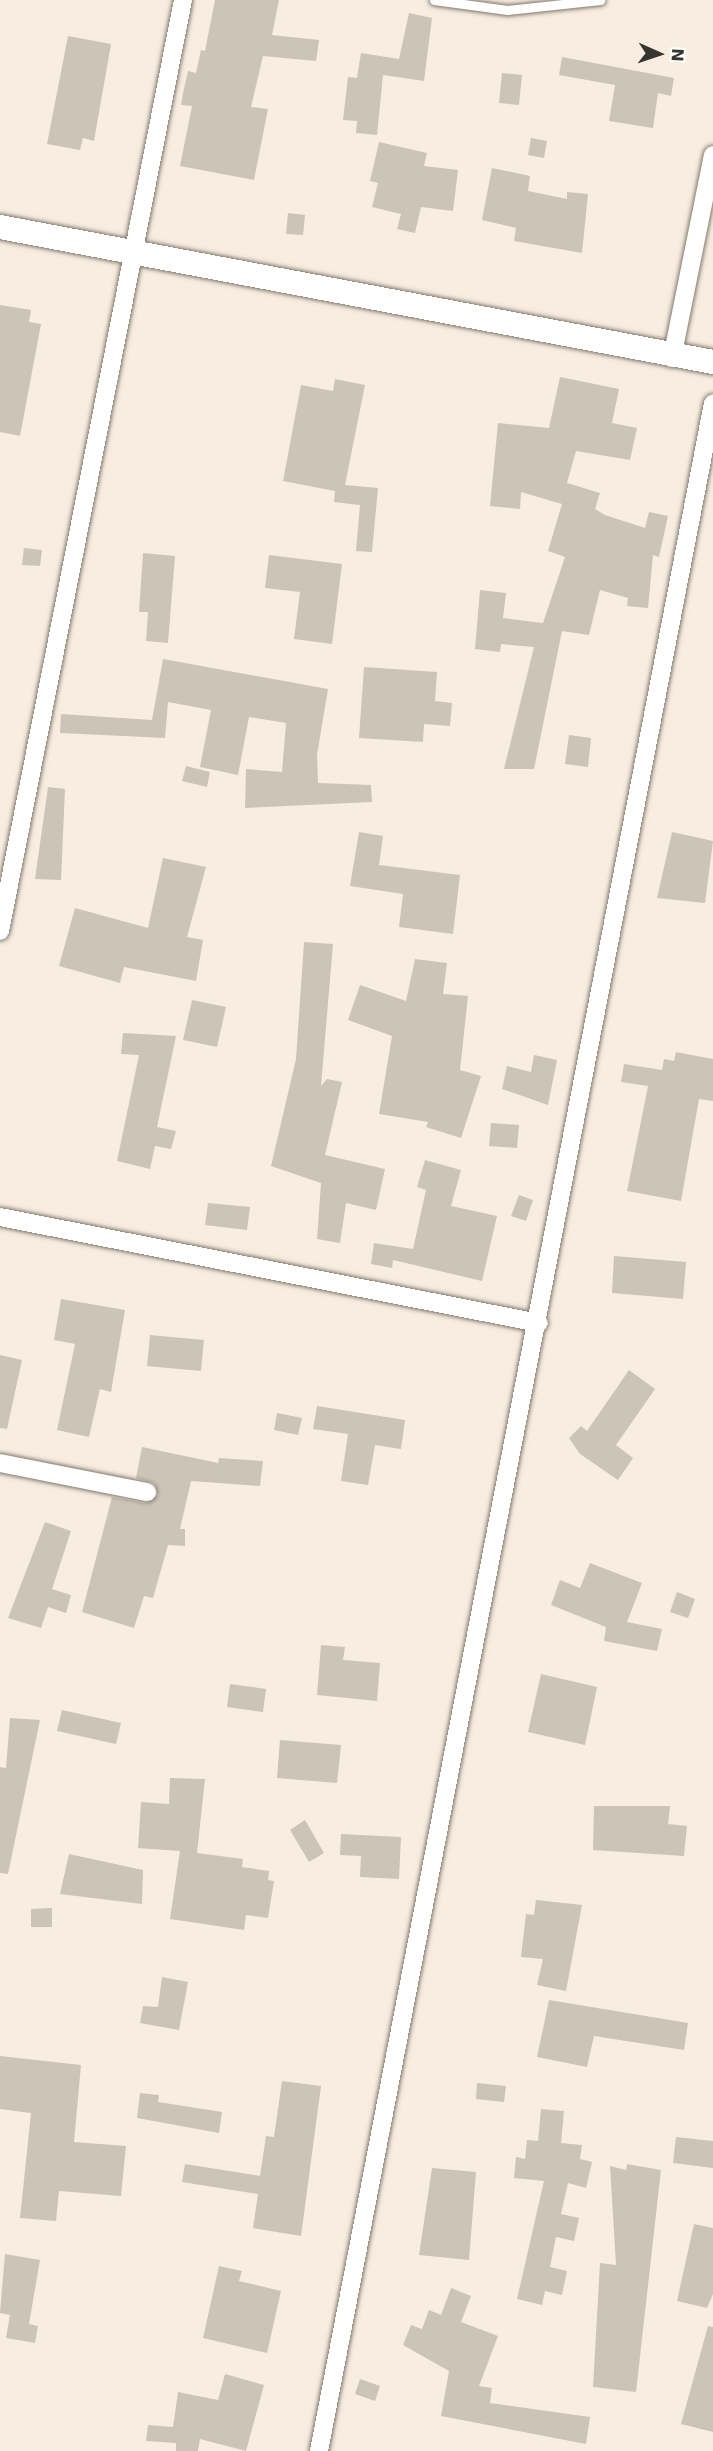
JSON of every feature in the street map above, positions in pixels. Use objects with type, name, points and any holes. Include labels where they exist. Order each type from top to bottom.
[{"type":"street","points":[[0,931],[183,0]]},
{"type":"street","points":[[672,358],[713,155]]},
{"type":"street","points":[[0,227],[133,248],[672,358],[713,362]]},
{"type":"street","points":[[319,2451],[539,1323],[713,404]]},
{"type":"street","points":[[0,1217],[539,1323]]},
{"type":"street","points":[[0,1463],[147,1492]]},
{"type":"lane","points":[[434,0],[507,10],[600,0]]},
{"type":"building","points":[[215,0],[279,0],[272,35],[319,40],[316,61],[263,56],[251,107],[268,109],[254,180],[180,166],[192,106],[181,105],[183,93],[188,71],[196,73],[201,50],[205,51]]},
{"type":"building","points":[[409,13],[432,18],[424,81],[383,75],[377,135],[356,133],[357,121],[343,120],[348,77],[357,78],[361,53],[399,59]]},
{"type":"building","points":[[68,36],[111,44],[94,141],[83,138],[80,150],[47,144]]},
{"type":"building","points":[[562,57],[674,78],[671,96],[658,93],[653,128],[609,121],[615,85],[559,75]]},
{"type":"building","points":[[502,73],[522,75],[519,105],[499,103]]},
{"type":"building","points":[[531,138],[547,141],[544,158],[528,155]]},
{"type":"building","points":[[379,142],[427,153],[424,166],[458,170],[453,211],[421,207],[415,233],[397,229],[401,214],[372,207],[378,183],[370,181]]},
{"type":"building","points":[[492,168],[530,176],[528,191],[567,199],[567,192],[588,194],[582,253],[514,241],[516,228],[482,220]]},
{"type":"building","points":[[288,213],[305,215],[303,235],[286,234]]},
{"type":"building","points":[[0,305],[31,310],[29,322],[41,324],[20,436],[0,432]]},
{"type":"building","points":[[560,377],[619,389],[612,423],[637,428],[630,460],[576,451],[567,483],[600,493],[595,509],[605,515],[645,528],[649,512],[668,516],[659,557],[653,555],[648,608],[627,606],[628,598],[600,590],[589,635],[562,631],[534,769],[504,769],[534,647],[501,644],[500,652],[475,649],[480,590],[506,593],[503,618],[543,623],[565,557],[548,551],[562,504],[521,492],[520,509],[490,506],[498,423],[549,428]]},
{"type":"building","points":[[335,379],[365,385],[345,485],[378,488],[372,552],[356,551],[360,505],[334,502],[335,491],[283,481],[301,385],[333,391]]},
{"type":"building","points":[[24,548],[42,550],[40,566],[22,565]]},
{"type":"building","points":[[143,553],[175,556],[168,643],[146,641],[148,612],[139,612]]},
{"type":"building","points":[[269,555],[342,564],[332,644],[294,639],[300,592],[265,588]]},
{"type":"building","points":[[163,659],[328,689],[317,755],[318,783],[371,785],[372,802],[245,808],[246,769],[282,772],[286,723],[249,717],[238,775],[200,767],[211,710],[168,702],[165,738],[60,733],[61,714],[152,720]]},
{"type":"building","points":[[364,667],[437,672],[435,701],[452,703],[450,726],[424,724],[423,742],[359,738]]},
{"type":"building","points":[[569,735],[591,738],[588,767],[565,764]]},
{"type":"building","points":[[186,766],[210,772],[207,787],[182,781]]},
{"type":"building","points":[[48,787],[65,789],[61,880],[35,879]]},
{"type":"building","points":[[359,832],[383,836],[379,865],[460,875],[453,934],[399,927],[403,894],[350,886]]},
{"type":"building","points":[[672,832],[713,841],[705,903],[657,898]]},
{"type":"building","points":[[163,858],[206,867],[187,937],[203,940],[196,981],[124,967],[120,983],[59,966],[75,908],[148,928]]},
{"type":"building","points":[[304,942],[333,944],[321,1086],[327,1079],[342,1082],[325,1155],[385,1169],[376,1210],[346,1203],[340,1243],[317,1239],[321,1183],[271,1166],[296,1059]]},
{"type":"building","points":[[415,959],[447,963],[443,994],[468,996],[460,1070],[481,1076],[461,1138],[426,1127],[428,1122],[379,1114],[392,1036],[348,1020],[360,985],[406,1001]]},
{"type":"building","points":[[192,1000],[226,1007],[217,1047],[183,1040]]},
{"type":"building","points":[[123,1033],[176,1036],[157,1127],[176,1131],[171,1149],[155,1146],[150,1169],[117,1161],[139,1055],[121,1054]]},
{"type":"building","points":[[676,1052],[713,1059],[713,1101],[699,1099],[681,1201],[627,1191],[648,1086],[621,1082],[624,1064],[662,1070],[664,1059],[674,1061]]},
{"type":"building","points":[[534,1055],[557,1060],[548,1105],[502,1089],[507,1066],[531,1072]]},
{"type":"building","points":[[491,1123],[519,1125],[517,1148],[489,1146]]},
{"type":"building","points":[[425,1160],[461,1170],[451,1206],[497,1216],[482,1281],[393,1260],[392,1268],[371,1264],[374,1243],[413,1249],[426,1190],[417,1187]]},
{"type":"building","points":[[519,1195],[533,1200],[526,1221],[511,1216]]},
{"type":"building","points":[[208,1203],[250,1207],[247,1230],[205,1225]]},
{"type":"building","points":[[614,1256],[686,1262],[683,1299],[612,1293]]},
{"type":"building","points":[[61,1299],[125,1310],[111,1392],[100,1389],[89,1437],[57,1430],[75,1344],[54,1340]]},
{"type":"building","points":[[150,1335],[204,1340],[201,1371],[147,1366]]},
{"type":"building","points":[[0,1355],[22,1360],[7,1429],[0,1428]]},
{"type":"building","points":[[629,1370],[655,1389],[616,1445],[633,1458],[618,1480],[580,1454],[569,1438],[581,1426],[587,1431]]},
{"type":"building","points":[[317,1406],[405,1420],[401,1449],[375,1445],[368,1485],[341,1481],[348,1434],[313,1429]]},
{"type":"building","points":[[277,1413],[302,1418],[298,1435],[274,1430]]},
{"type":"building","points":[[142,1447],[218,1463],[219,1458],[263,1461],[260,1486],[191,1481],[180,1529],[185,1529],[185,1546],[168,1545],[153,1598],[144,1596],[134,1628],[82,1612],[112,1497],[145,1503],[158,1495],[154,1483],[136,1478]]},
{"type":"building","points":[[45,1522],[71,1531],[52,1589],[71,1595],[66,1613],[48,1607],[41,1628],[8,1618]]},
{"type":"building","points":[[590,1563],[642,1583],[627,1622],[662,1629],[657,1651],[604,1641],[606,1627],[551,1605],[560,1580],[580,1588]]},
{"type":"building","points":[[677,1592],[695,1599],[688,1618],[670,1612]]},
{"type":"building","points":[[321,1645],[345,1647],[343,1660],[380,1663],[377,1701],[317,1695]]},
{"type":"building","points":[[541,1674],[597,1687],[585,1745],[528,1732]]},
{"type":"building","points":[[230,1684],[266,1689],[263,1712],[227,1707]]},
{"type":"building","points":[[62,1710],[121,1723],[116,1744],[57,1731]]},
{"type":"building","points":[[10,1718],[40,1720],[8,1874],[0,1873],[0,1767],[6,1768]]},
{"type":"building","points":[[280,1740],[341,1745],[337,1783],[277,1778]]},
{"type":"building","points":[[170,1778],[205,1779],[197,1853],[243,1859],[242,1867],[269,1871],[268,1880],[274,1881],[268,1918],[246,1915],[244,1930],[170,1919],[180,1851],[138,1848],[141,1802],[169,1804]]},
{"type":"building","points":[[594,1806],[670,1806],[668,1824],[687,1826],[684,1856],[593,1850]]},
{"type":"building","points":[[305,1820],[324,1853],[309,1862],[290,1830]]},
{"type":"building","points":[[341,1834],[401,1837],[399,1879],[360,1877],[361,1856],[340,1855]]},
{"type":"building","points":[[69,1854],[143,1870],[142,1904],[60,1894]]},
{"type":"building","points":[[536,1900],[582,1905],[566,1991],[537,1985],[543,1959],[521,1957],[526,1914],[534,1915]]},
{"type":"building","points":[[52,1908],[52,1927],[31,1927],[31,1909]]},
{"type":"building","points":[[162,1977],[188,1982],[179,2030],[140,2023],[143,2006],[158,2007]]},
{"type":"building","points":[[549,2000],[688,2023],[684,2050],[594,2036],[587,2067],[537,2057]]},
{"type":"building","points":[[0,2056],[81,2065],[74,2142],[126,2146],[121,2196],[59,2191],[56,2221],[20,2218],[31,2113],[0,2109]]},
{"type":"building","points":[[282,2081],[321,2086],[301,2236],[253,2228],[258,2194],[182,2182],[185,2164],[260,2176],[266,2136],[274,2137]]},
{"type":"building","points":[[477,2083],[506,2086],[504,2102],[476,2099]]},
{"type":"building","points":[[140,2093],[159,2095],[158,2102],[222,2112],[219,2133],[137,2118]]},
{"type":"building","points":[[541,2109],[564,2111],[561,2143],[582,2145],[580,2159],[592,2162],[586,2188],[568,2183],[561,2214],[579,2218],[574,2241],[556,2237],[550,2267],[567,2271],[562,2295],[545,2291],[542,2305],[517,2299],[544,2181],[514,2178],[516,2157],[525,2159],[527,2140],[538,2141]]},
{"type":"building","points":[[676,2137],[713,2141],[713,2168],[673,2163]]},
{"type":"building","points":[[627,2164],[661,2170],[636,2392],[593,2387],[600,2263],[616,2265],[610,2166],[626,2170]]},
{"type":"building","points":[[432,2168],[476,2172],[469,2260],[419,2255]]},
{"type":"building","points":[[694,2224],[713,2228],[713,2294],[707,2308],[677,2301]]},
{"type":"building","points":[[5,2254],[40,2260],[29,2324],[38,2326],[35,2343],[6,2338],[10,2315],[0,2313]]},
{"type":"building","points":[[219,2266],[242,2271],[239,2281],[281,2291],[267,2353],[203,2338]]},
{"type":"building","points":[[451,2288],[471,2296],[461,2322],[498,2336],[479,2386],[492,2388],[490,2403],[590,2417],[586,2444],[441,2416],[449,2371],[403,2345],[411,2325],[422,2329],[429,2310],[441,2315]]},
{"type":"building","points":[[708,2326],[713,2327],[713,2432],[681,2424]]},
{"type":"building","points":[[225,2374],[264,2385],[246,2451],[200,2439],[198,2451],[176,2451],[176,2443],[146,2441],[148,2425],[173,2427],[178,2392],[218,2400]]},
{"type":"building","points":[[360,2379],[380,2386],[375,2401],[355,2394]]}]
